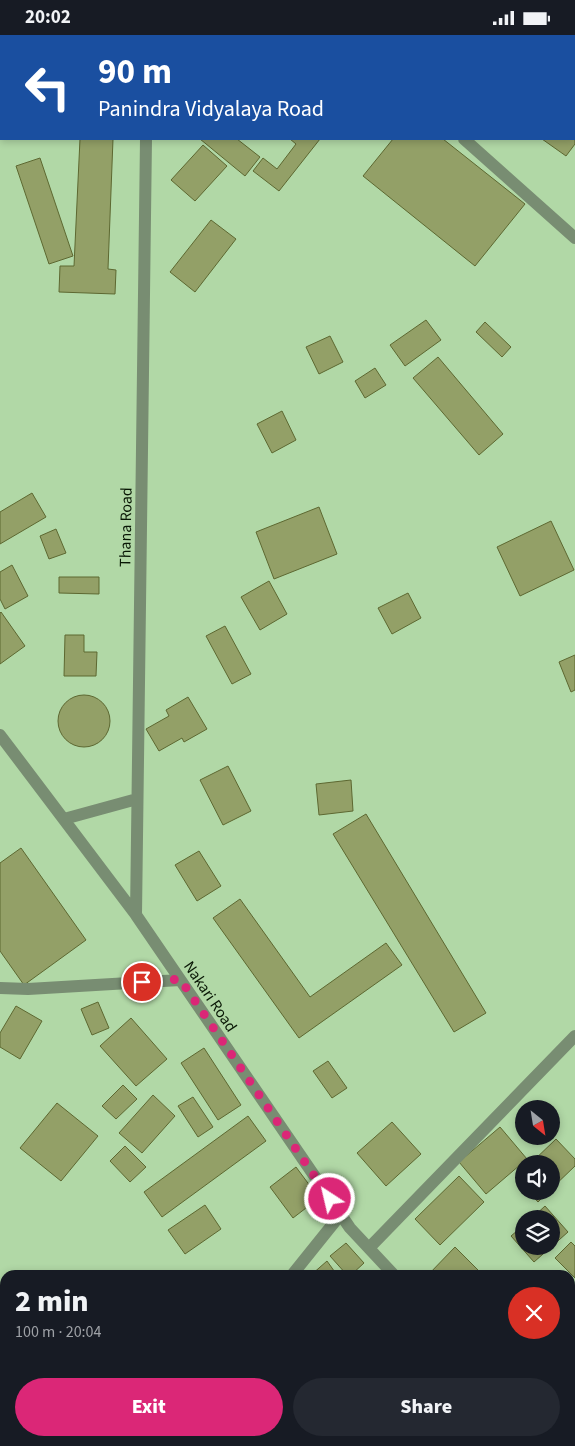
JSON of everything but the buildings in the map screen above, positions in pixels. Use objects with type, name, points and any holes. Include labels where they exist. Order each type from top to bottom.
[{"type":"street","name":"Thana Road","points":[[136,915],[146,140]]},
{"type":"street","points":[[465,140],[575,238]]},
{"type":"street","name":"Nakari Road","points":[[0,735],[136,915],[350,1228],[389,1270]]},
{"type":"street","points":[[64,819],[137,799]]},
{"type":"street","points":[[0,988],[28,989],[180,979]]},
{"type":"street","points":[[369,1248],[575,1036]]},
{"type":"street","points":[[296,1270],[340,1214]]},
{"type":"route","points":[[142,982],[180,979],[330,1199]]}]
